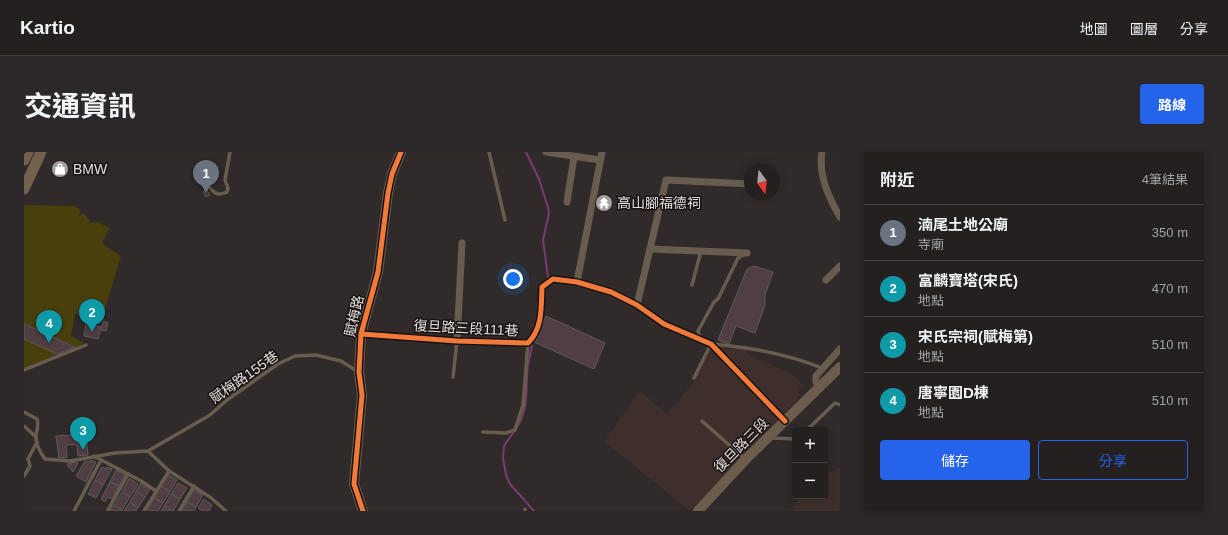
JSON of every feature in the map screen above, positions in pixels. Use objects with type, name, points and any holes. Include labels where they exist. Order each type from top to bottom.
[{"type":"main road","points":[[24,160],[28,152]]},
{"type":"main road","points":[[24,189],[41,152]]},
{"type":"street","name":"賦梅路","points":[[363,511],[354,484],[362,395],[359,372],[361,334],[378,272],[388,193],[392,174],[401,152]]},
{"type":"street","points":[[546,152],[600,160]]},
{"type":"street","points":[[577,282],[602,152]]},
{"type":"street","points":[[822,152],[822,175],[827,192],[840,218]]},
{"type":"street","points":[[567,202],[574,157]]},
{"type":"street","points":[[637,305],[666,180],[744,184]]},
{"type":"street","points":[[457,341],[462,243]]},
{"type":"street","points":[[650,249],[747,253]]},
{"type":"street","points":[[826,280],[840,266]]},
{"type":"street","name":"復旦路三段111巷","points":[[361,334],[457,341],[528,343],[534,337],[539,325],[542,287],[544,283],[553,279],[577,282],[612,292],[637,305],[664,324],[700,338],[711,344],[785,421]]},
{"type":"street","points":[[820,387],[816,382],[816,376],[840,349]]},
{"type":"street","name":"復旦路三段","points":[[698,511],[746,459],[840,367]]},
{"type":"lane","points":[[207,184],[217,194],[227,192],[228,188],[225,180],[230,152]]},
{"type":"lane","points":[[489,152],[504,220]]},
{"type":"lane","points":[[692,285],[701,251]]},
{"type":"lane","points":[[700,338],[698,331],[714,302],[718,298],[738,258],[747,253]]},
{"type":"lane","points":[[453,377],[457,341]]},
{"type":"lane","points":[[483,432],[506,433],[515,430],[523,405],[528,343]]},
{"type":"lane","points":[[694,378],[711,344],[749,347],[808,362],[822,368]]},
{"type":"lane","points":[[24,370],[86,346]]},
{"type":"lane","name":"賦梅路155巷","points":[[148,451],[210,415],[227,400],[278,364],[295,356],[316,355],[342,361],[359,372]]},
{"type":"lane","points":[[810,427],[835,403],[840,405]]},
{"type":"lane","points":[[24,412],[37,419],[39,424],[36,437],[45,459],[70,461],[115,453],[148,451],[169,470],[210,497],[226,511]]},
{"type":"lane","points":[[702,421],[746,459]]},
{"type":"lane","points":[[24,426],[36,437]]},
{"type":"lane","points":[[768,438],[792,439]]},
{"type":"lane","points":[[24,476],[30,466],[28,459],[37,442]]},
{"type":"lane","points":[[94,456],[156,491]]},
{"type":"lane","points":[[74,511],[101,460]]},
{"type":"lane","points":[[144,511],[169,470]]},
{"type":"lane","points":[[108,510],[128,474]]},
{"type":"lane","points":[[179,511],[194,486]]},
{"type":"shaded area","points":[[24,205],[75,206],[81,210],[79,216],[84,213],[91,223],[98,222],[110,228],[102,242],[121,256],[102,319],[75,314],[71,336],[84,343],[77,347],[24,324]]},
{"type":"shaded area","points":[[24,339],[57,354],[24,369]]},
{"type":"shaded area","points":[[722,346],[748,349],[746,352],[750,356],[791,373],[803,385],[797,391],[801,395],[690,511],[604,441],[640,391],[667,414],[693,383],[711,350]]},
{"type":"shaded area","points":[[840,468],[840,511],[792,511],[798,499],[828,499],[828,474]]},
{"type":"building","points":[[206,189],[210,195],[206,197],[203,192]]},
{"type":"building","name":"高山腳福德祠","points":[[601,200],[607,200],[607,205],[601,205]]},
{"type":"building","points":[[754,266],[773,272],[765,295],[765,305],[755,333],[736,326],[729,344],[718,340],[747,269]]},
{"type":"building","points":[[546,316],[605,343],[594,369],[534,342]]},
{"type":"building","points":[[103,321],[108,323],[106,331],[101,330]]},
{"type":"building","points":[[24,324],[75,347],[57,354],[24,339]]},
{"type":"building","points":[[86,324],[101,327],[98,339],[84,336]]},
{"type":"building","points":[[86,434],[88,455],[78,456],[77,445],[66,445],[67,457],[59,458],[56,436]]},
{"type":"building","points":[[92,460],[96,462],[86,482],[76,476],[85,461],[87,462]]},
{"type":"building","points":[[75,461],[78,463],[73,472],[67,465],[68,463],[74,463]]},
{"type":"building","points":[[102,467],[112,469],[103,485],[95,480]]},
{"type":"building","points":[[116,470],[125,475],[119,486],[110,482]]},
{"type":"building","points":[[168,475],[177,480],[170,492],[161,486]]},
{"type":"building","points":[[129,478],[138,484],[130,497],[122,492]]},
{"type":"building","points":[[95,480],[103,485],[96,498],[88,494]]},
{"type":"building","points":[[110,482],[119,486],[112,499],[108,497],[105,502],[101,499]]},
{"type":"building","points":[[141,483],[150,489],[145,497],[136,491]]},
{"type":"building","points":[[178,483],[187,488],[180,499],[171,494]]},
{"type":"building","points":[[161,486],[170,492],[163,503],[154,498]]},
{"type":"building","points":[[194,490],[203,495],[196,507],[187,502]]},
{"type":"building","points":[[136,491],[145,497],[138,508],[130,502]]},
{"type":"building","points":[[122,492],[130,497],[122,510],[114,505]]},
{"type":"building","points":[[171,494],[180,499],[173,511],[164,506]]},
{"type":"building","points":[[154,498],[163,503],[158,511],[149,511],[147,509]]},
{"type":"building","points":[[204,499],[212,505],[209,511],[202,511],[198,508]]},
{"type":"building","points":[[130,502],[138,508],[136,511],[124,511]]},
{"type":"building","points":[[187,502],[196,507],[194,511],[181,511]]},
{"type":"building","points":[[114,505],[122,510],[122,511],[110,511]]},
{"type":"building","points":[[164,506],[173,511],[161,511]]},
{"type":"waterway","points":[[526,152],[539,179],[549,213],[543,240],[548,277]]},
{"type":"waterway","points":[[517,427],[524,412],[527,373],[532,346]]},
{"type":"waterway","points":[[515,430],[504,446],[503,458],[506,475],[510,484],[534,511]]},
{"type":"cycle path","points":[[363,511],[354,484],[362,395],[359,372],[361,334],[378,272],[388,193],[392,174],[401,152]]},
{"type":"cycle path","points":[[361,334],[457,341],[528,343],[533,337],[539,324],[542,287],[553,279],[577,282],[611,292],[637,305],[664,324],[711,344],[785,421]]},
{"type":"place","name":"BMW","points":[[60,169]]},
{"type":"place","name":"湳尾土地公廟","points":[[206,193]]},
{"type":"place","name":"高山腳福德祠","points":[[604,203]]},
{"type":"place","name":"富麟寶塔(宋氏)","points":[[92,332]]},
{"type":"place","name":"唐寧園D棟","points":[[49,343]]},
{"type":"place","name":"宋氏宗祠(賦梅第)","points":[[83,450]]}]
